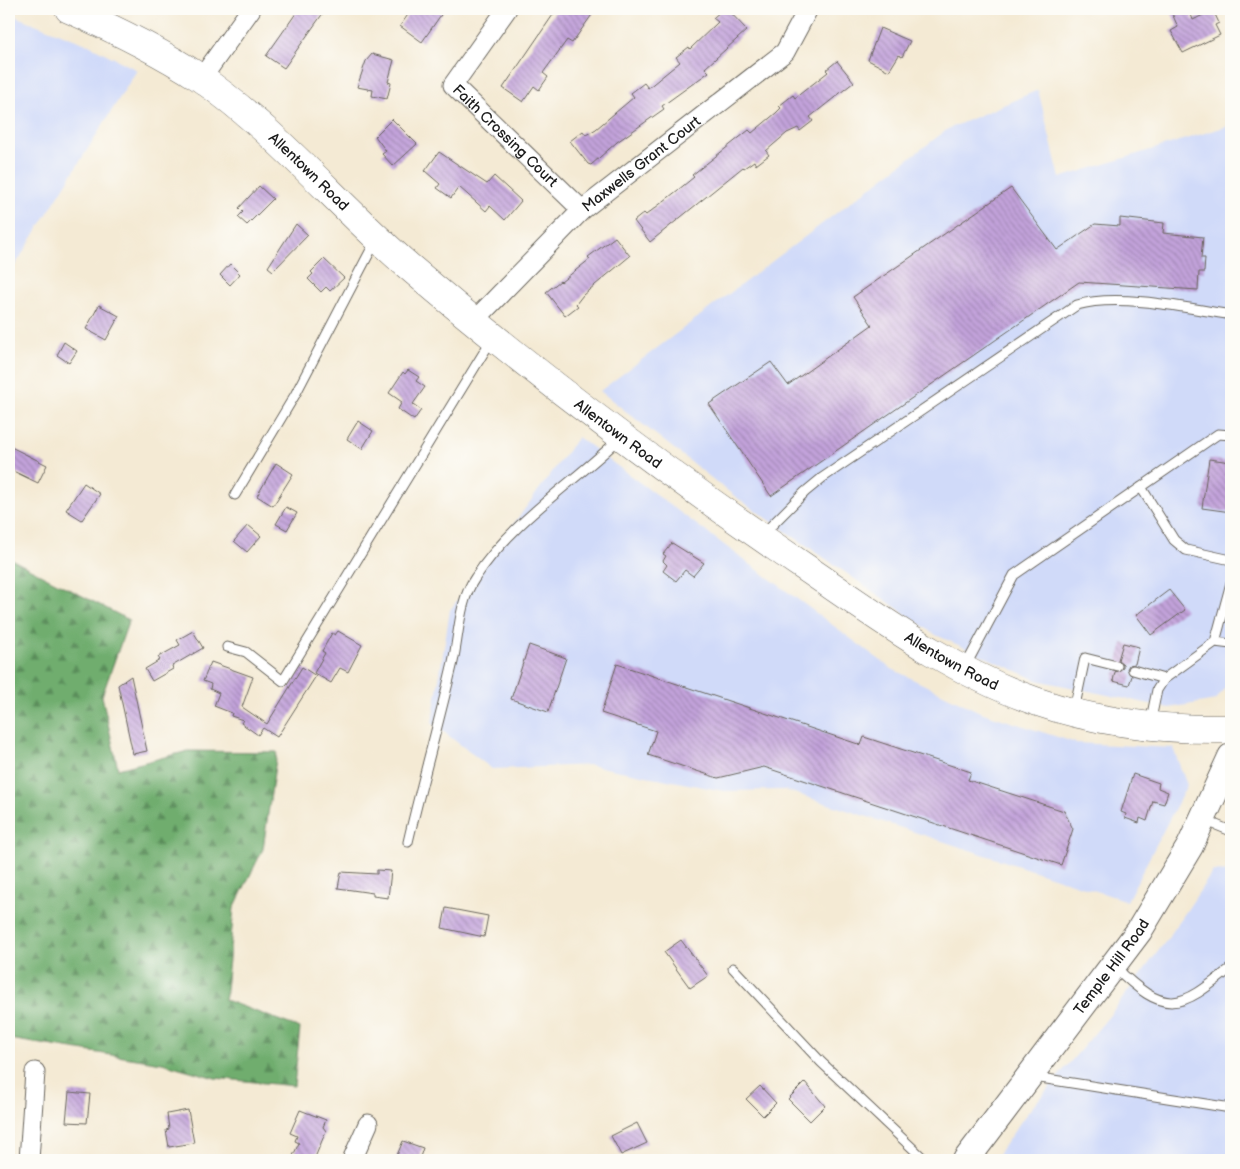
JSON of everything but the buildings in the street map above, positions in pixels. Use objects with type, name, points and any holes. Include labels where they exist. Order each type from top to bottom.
[{"type":"main road","name":"Allentown Road","points":[[69,9],[128,36],[201,79],[289,154],[377,238],[484,329],[621,437],[760,537],[916,643],[964,669],[1019,694],[1073,712],[1150,727],[1187,730],[1231,729]]},
{"type":"main road","name":"Temple Hill Road","points":[[967,1160],[1114,966],[1162,894],[1203,819],[1231,757]]},
{"type":"street","points":[[201,79],[252,9]]},
{"type":"street","name":"Faith Crossing Court","points":[[507,9],[454,85],[582,210]]},
{"type":"street","name":"Maxwells Grant Court","points":[[484,329],[582,210],[785,52],[808,9]]},
{"type":"street","points":[[29,1160],[35,1072]]},
{"type":"street","points":[[352,1160],[368,1124]]},
{"type":"lane","points":[[235,495],[295,395],[377,238]]},
{"type":"lane","points":[[760,537],[805,492],[822,478],[1077,305],[1092,300],[1114,300],[1231,315]]},
{"type":"lane","points":[[227,647],[246,652],[284,681],[484,329]]},
{"type":"lane","points":[[964,669],[1014,575],[1218,434],[1231,435]]},
{"type":"lane","points":[[408,842],[453,662],[465,600],[474,579],[498,546],[621,437]]},
{"type":"lane","points":[[1140,487],[1174,540],[1186,550],[1198,555],[1231,560]]},
{"type":"lane","points":[[1150,727],[1157,690],[1164,679],[1215,642],[1231,582]]},
{"type":"lane","points":[[1215,642],[1231,644]]},
{"type":"lane","points":[[1073,712],[1085,658],[1117,666]]},
{"type":"lane","points":[[1133,670],[1164,679]]},
{"type":"lane","points":[[1203,819],[1231,830]]},
{"type":"lane","points":[[1114,966],[1142,990],[1156,998],[1171,1002],[1189,1000],[1231,968]]},
{"type":"lane","points":[[733,968],[821,1062],[925,1160]]},
{"type":"lane","points":[[1029,1076],[1231,1108]]},
{"type":"shaded area","points":[[9,14],[89,45],[137,70],[9,275]]},
{"type":"shaded area","points":[[1038,90],[1060,178],[1231,125],[1231,679],[1216,700],[1169,708],[1037,680],[936,635],[733,495],[600,391],[948,129]]},
{"type":"shaded area","points":[[578,437],[892,669],[980,712],[1076,743],[1173,748],[1187,785],[1127,901],[785,790],[724,791],[590,765],[492,769],[432,723],[450,610]]},
{"type":"shaded area","points":[[1213,871],[1231,872],[1231,1160],[994,1160],[1024,1117],[1110,1015],[1169,937]]},
{"type":"green space","points":[[9,558],[129,620],[102,696],[118,769],[188,751],[277,752],[263,849],[234,908],[225,1000],[300,1028],[294,1086],[215,1078],[162,1063],[9,1039]]}]
